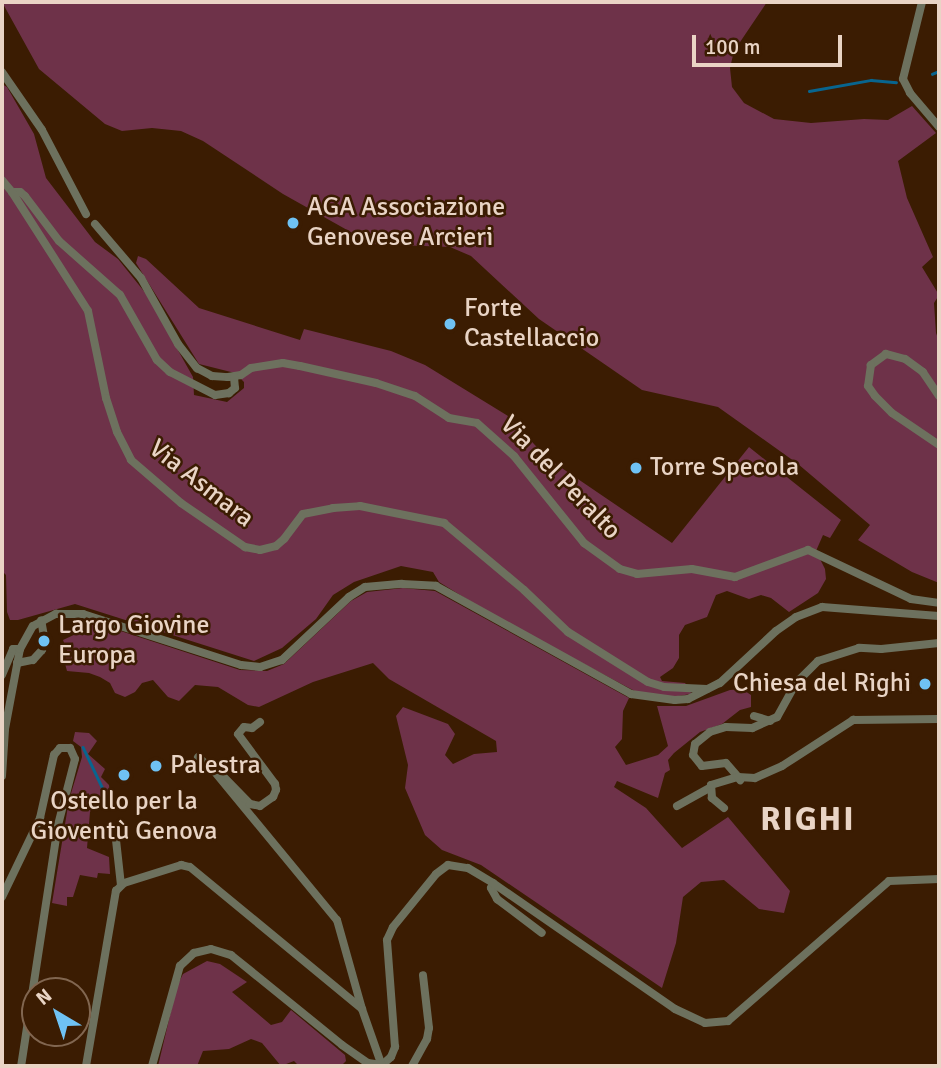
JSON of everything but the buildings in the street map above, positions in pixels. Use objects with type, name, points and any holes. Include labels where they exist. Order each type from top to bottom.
[{"type":"street","points":[[922,2],[903,79],[910,93],[939,128]]},
{"type":"street","points":[[2,72],[42,130],[86,214]]},
{"type":"street","points":[[2,180],[12,192],[20,192],[25,196],[59,241],[120,295],[157,360],[170,372],[215,395],[229,393],[234,388],[234,377],[212,376],[197,368],[178,344],[141,278],[95,224]]},
{"type":"street","name":"Via Asmara","points":[[12,192],[88,311],[106,398],[117,432],[131,460],[181,503],[246,547],[260,550],[276,546],[303,514],[333,508],[360,506],[444,523],[524,590],[568,632],[648,682],[707,690]]},
{"type":"street","points":[[939,396],[923,372],[905,359],[886,354],[871,365],[868,386],[875,396],[892,413],[939,445]]},
{"type":"street","name":"Via del Peralto","points":[[234,377],[251,368],[283,363],[300,366],[376,383],[415,397],[449,418],[477,423],[514,456],[584,542],[620,569],[637,575],[692,569],[735,577],[793,554],[814,552],[831,563],[911,599],[939,603]]},
{"type":"street","points":[[2,776],[5,729],[20,649],[27,634],[41,620],[56,614],[83,614],[241,665],[260,667],[282,660],[349,597],[365,587],[402,584],[436,586],[631,694],[675,701],[688,699],[720,683],[776,631],[796,617],[822,607],[939,616]]},
{"type":"street","points":[[17,663],[33,660],[42,650],[45,642],[41,620]]},
{"type":"street","points":[[739,778],[726,763],[699,765],[693,755],[695,744],[715,730],[726,727],[752,728],[778,716],[796,683],[818,661],[859,648],[881,649],[939,643]]},
{"type":"street","points":[[2,674],[13,649],[20,649]]},
{"type":"street","points":[[754,716],[770,721]]},
{"type":"street","points":[[677,806],[719,780],[755,778],[770,771],[853,720],[939,719]]},
{"type":"street","points":[[214,771],[219,770],[250,804],[260,806],[273,797],[275,784],[238,734],[244,727],[252,727],[260,722]]},
{"type":"street","points":[[2,897],[40,818],[54,755],[60,748],[70,748],[75,759],[58,825],[21,1066]]},
{"type":"street","points":[[198,757],[214,771],[337,920],[362,1009],[382,1066]]},
{"type":"street","points":[[757,785],[770,771]]},
{"type":"street","points":[[710,788],[712,798],[724,808]]},
{"type":"street","points":[[116,840],[121,885]]},
{"type":"street","points":[[86,1066],[115,894],[121,885],[177,865],[190,867],[362,1009]]},
{"type":"street","points":[[382,1066],[391,1057],[395,1046],[387,940],[393,927],[436,874],[449,865],[468,868],[493,883],[675,1009],[705,1023],[728,1021],[889,881],[939,880]]},
{"type":"street","points":[[493,883],[491,888],[497,899],[542,933]]},
{"type":"street","points":[[152,1066],[172,984],[180,966],[194,953],[211,949],[232,955],[342,1045],[368,1063],[382,1066]]},
{"type":"street","points":[[412,1066],[427,1039],[429,1028],[423,975]]},
{"type":"shaded area","points":[[2,2],[767,2],[734,51],[730,68],[732,87],[744,103],[774,119],[811,123],[888,120],[912,106],[936,133],[898,161],[907,198],[933,257],[922,267],[939,295],[934,303],[939,341],[939,583],[912,572],[858,540],[870,525],[798,464],[718,407],[642,390],[539,319],[471,256],[450,247],[372,244],[283,194],[203,141],[181,131],[152,128],[122,131],[105,124],[39,69]]},
{"type":"shaded area","points":[[2,84],[7,87],[34,134],[46,178],[95,242],[118,259],[147,295],[193,377],[194,395],[227,402],[244,388],[244,382],[235,373],[199,364],[136,263],[138,256],[146,259],[199,308],[300,340],[304,329],[391,351],[425,365],[508,416],[547,458],[672,543],[749,447],[841,520],[830,538],[823,535],[816,551],[825,569],[826,579],[818,593],[789,612],[771,598],[761,595],[749,599],[727,591],[716,595],[707,617],[685,625],[679,635],[679,658],[673,668],[660,677],[662,681],[685,683],[690,689],[691,694],[672,697],[644,696],[496,617],[439,582],[433,572],[401,566],[354,582],[333,595],[316,619],[282,648],[254,661],[75,604],[10,620],[7,612],[6,575],[2,571]]},
{"type":"shaded area","points":[[403,588],[435,591],[629,698],[623,711],[622,739],[615,747],[626,765],[658,755],[668,746],[657,706],[686,706],[730,690],[742,689],[751,695],[751,707],[740,710],[722,724],[700,732],[674,753],[668,760],[670,770],[665,773],[658,798],[617,781],[614,787],[646,808],[682,848],[728,817],[790,891],[784,913],[759,909],[724,880],[701,882],[683,897],[676,943],[662,988],[481,865],[442,850],[425,835],[405,788],[408,765],[396,716],[403,707],[448,724],[455,734],[445,755],[453,764],[474,754],[497,752],[496,741],[389,679],[373,663],[313,682],[259,707],[248,705],[218,687],[195,685],[179,701],[168,697],[153,680],[142,683],[135,692],[125,697],[115,693],[110,683],[100,677],[67,671],[64,660],[68,653],[63,640],[80,632],[90,621],[240,670],[267,671],[284,664],[351,601],[367,592]]},
{"type":"shaded area","points":[[75,732],[89,733],[97,741],[88,754],[105,769],[101,777],[109,785],[110,794],[96,800],[90,812],[87,848],[109,857],[110,874],[98,873],[97,878],[80,875],[73,897],[67,897],[67,906],[52,903],[69,800],[82,757],[81,747],[73,741]]},
{"type":"shaded area","points":[[207,961],[220,964],[247,982],[232,992],[271,1025],[282,1022],[291,1010],[345,1055],[346,1061],[341,1066],[299,1066],[294,1061],[281,1066],[262,1043],[251,1039],[229,1049],[203,1051],[197,1066],[158,1066],[177,986],[183,974]]},
{"type":"waterway","points":[[932,74],[939,71]]},
{"type":"waterway","points":[[809,91],[871,80],[896,82]]},
{"type":"waterway","points":[[83,747],[104,791]]},
{"type":"place","name":"AGA Associazione Genovese Arcieri","points":[[293,223]]},
{"type":"place","name":"Forte Castellaccio","points":[[450,324]]},
{"type":"place","name":"Torre Specola","points":[[636,468]]},
{"type":"place","name":"Largo Giovine Europa","points":[[44,641]]},
{"type":"place","name":"Chiesa del Righi","points":[[925,684]]},
{"type":"place","name":"Palestra","points":[[156,766]]},
{"type":"place","name":"Ostello per la Gioventù Genova","points":[[124,775]]},
{"type":"district","name":"RIGHI","points":[[808,820]]}]
